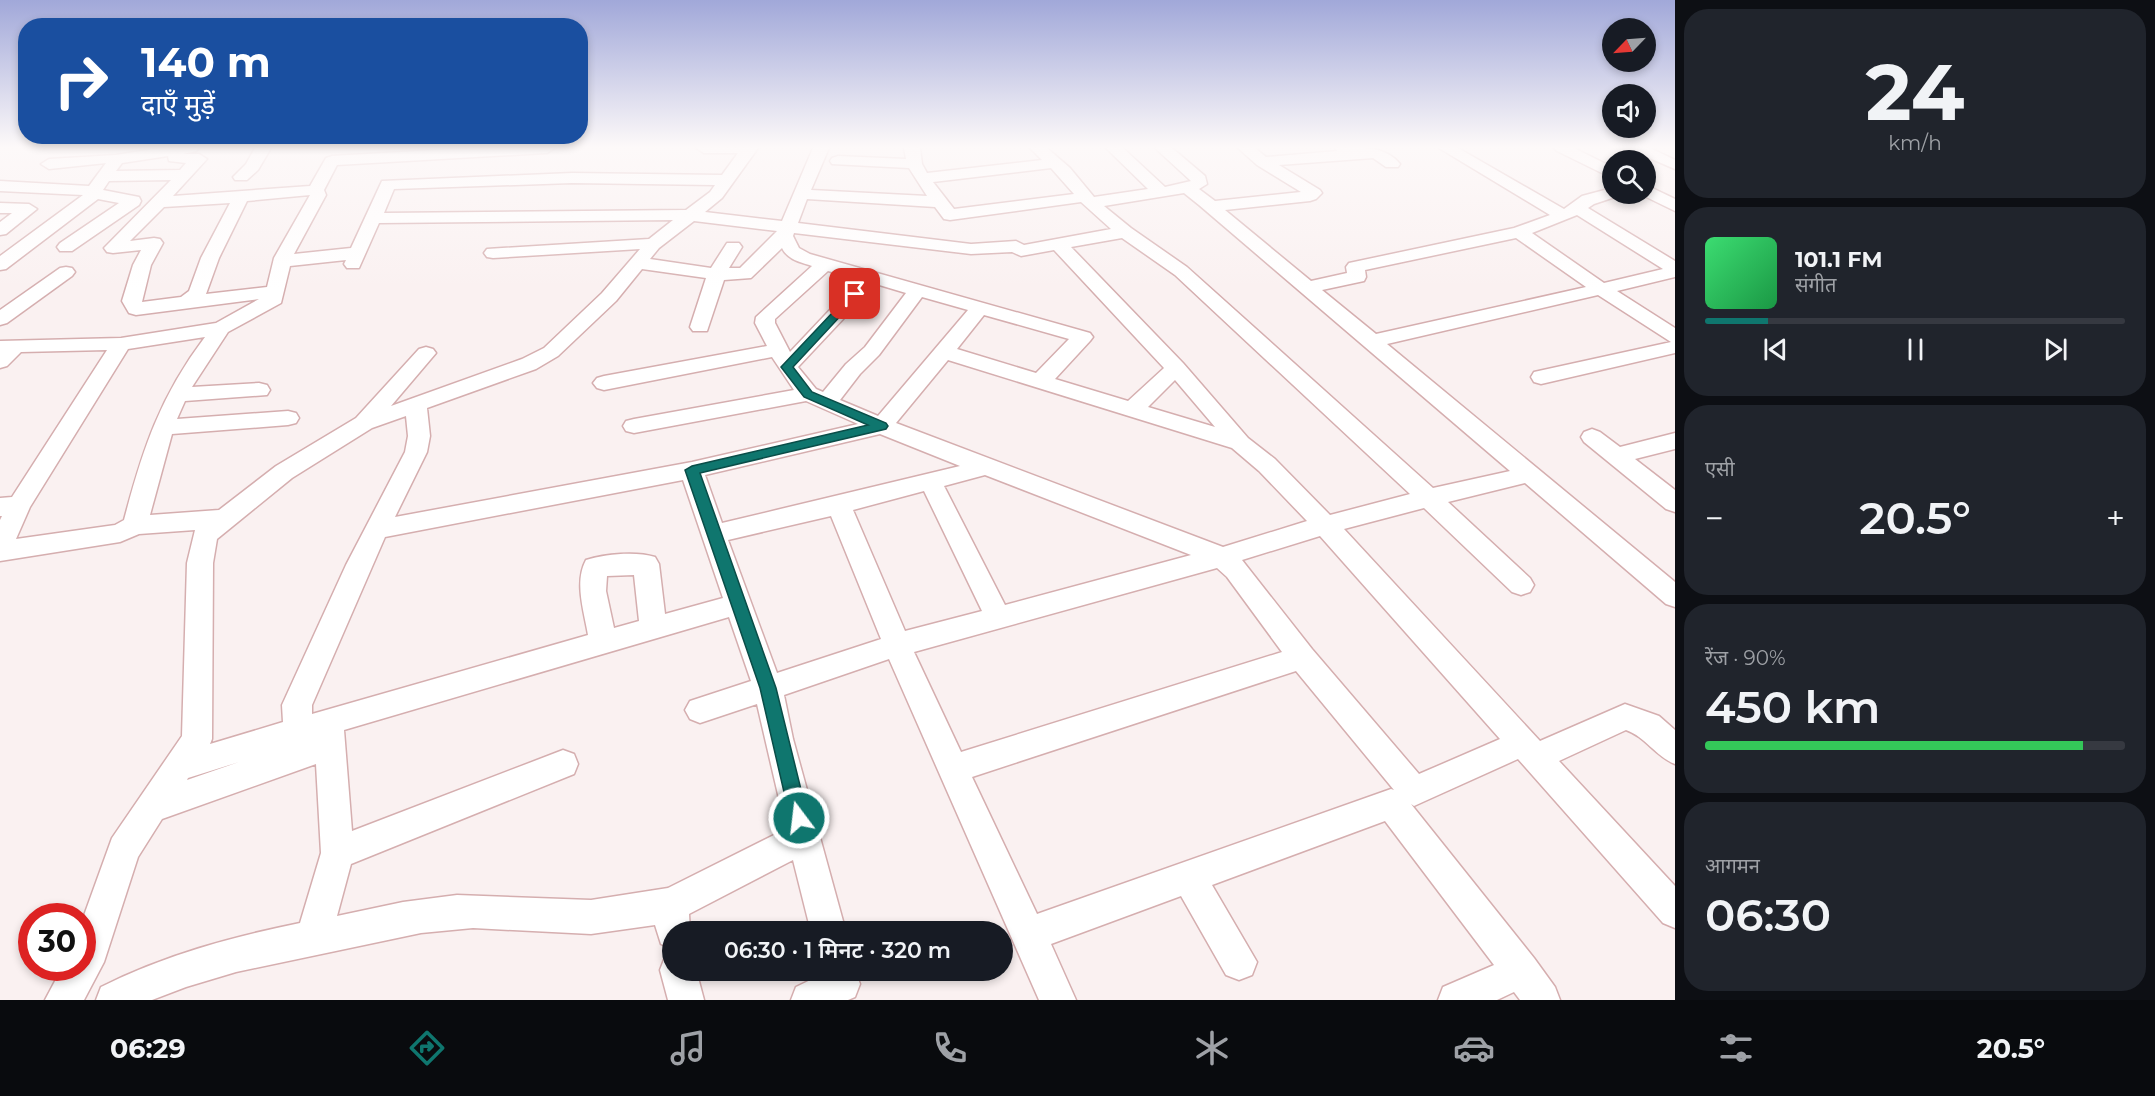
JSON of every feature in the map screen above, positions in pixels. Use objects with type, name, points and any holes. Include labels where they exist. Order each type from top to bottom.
[{"type":"street","points":[[0,265],[92,195]]},
{"type":"street","points":[[66,247],[133,201],[102,195]]},
{"type":"street","points":[[166,195],[113,248],[154,243],[142,265],[132,302],[136,309],[275,292]]},
{"type":"street","points":[[159,202],[258,195]]},
{"type":"street","points":[[0,362],[8,347],[121,344],[221,328],[274,299],[282,261],[318,195]]},
{"type":"street","points":[[282,261],[355,259],[383,195]]},
{"type":"street","points":[[422,216],[432,195]]},
{"type":"street","points":[[63,1000],[86,962],[124,849],[197,739],[200,563],[206,535],[284,472],[364,423],[529,364],[550,352],[609,297],[645,253],[688,215],[716,195]]},
{"type":"street","points":[[493,253],[634,243],[645,253],[716,274],[745,274],[786,232],[801,195]]},
{"type":"street","points":[[808,195],[945,208],[1088,200],[1137,195]]},
{"type":"street","points":[[936,195],[971,249]]},
{"type":"street","points":[[1083,195],[1125,232],[1181,271],[1521,585]]},
{"type":"street","points":[[1196,195],[1675,597]]},
{"type":"street","points":[[1212,206],[1311,195]]},
{"type":"street","points":[[1537,195],[1675,270]]},
{"type":"street","points":[[187,302],[197,294],[210,258],[241,196]]},
{"type":"street","points":[[1307,287],[1357,277],[1354,267],[1519,232],[1570,212],[1588,200],[1602,196]]},
{"type":"street","points":[[1656,196],[1675,206]]},
{"type":"street","points":[[0,207],[28,209],[0,230]]},
{"type":"street","points":[[373,218],[688,215],[786,232],[971,249],[1058,244],[1125,232]]},
{"type":"street","points":[[786,232],[792,251],[825,264],[1083,337],[1040,382]]},
{"type":"street","points":[[1519,232],[1675,337]]},
{"type":"street","points":[[1058,244],[1176,368],[1240,443],[1267,465],[1324,525],[1675,910]]},
{"type":"street","points":[[700,327],[716,274],[733,247]]},
{"type":"street","points":[[825,264],[766,317],[765,323],[783,358],[817,399],[986,468],[1222,557],[1236,570],[1302,657],[1542,1000]]},
{"type":"street","points":[[1372,341],[1675,270]]},
{"type":"street","points":[[0,319],[66,272]]},
{"type":"street","points":[[604,383],[783,358],[872,277]]},
{"type":"street","points":[[634,426],[817,399],[872,351],[918,290]]},
{"type":"street","points":[[376,530],[692,470],[882,426],[980,308]]},
{"type":"street","points":[[135,525],[154,447],[177,395],[221,328]]},
{"type":"street","points":[[121,344],[10,506],[0,549],[120,533],[135,525],[225,519]]},
{"type":"street","points":[[1541,377],[1675,346]]},
{"type":"street","points":[[944,352],[1240,443]]},
{"type":"street","points":[[364,423],[426,353]]},
{"type":"street","points":[[1132,410],[1176,368]]},
{"type":"street","points":[[177,395],[259,390]]},
{"type":"street","points":[[298,732],[297,705],[376,530],[416,452],[418,436],[416,404]]},
{"type":"street","points":[[163,428],[288,418]]},
{"type":"street","points":[[1592,437],[1675,503]]},
{"type":"street","points":[[1617,456],[1675,441]]},
{"type":"street","points":[[714,534],[986,468]]},
{"type":"street","points":[[692,470],[768,688],[825,921]]},
{"type":"street","points":[[700,710],[897,645],[1222,557],[1324,525],[1530,474]]},
{"type":"street","points":[[930,481],[960,537],[973,571],[999,618]]},
{"type":"street","points":[[838,505],[897,645],[1058,1000]]},
{"type":"street","points":[[603,643],[593,591],[595,567],[646,564],[653,627]]},
{"type":"street","points":[[153,807],[330,734],[653,627],[738,604]]},
{"type":"street","points":[[953,769],[1302,657]]},
{"type":"street","points":[[1028,935],[1529,750],[1625,717],[1649,725],[1675,750]]},
{"type":"street","points":[[179,767],[298,732],[330,734]]},
{"type":"street","points":[[313,938],[337,853],[330,734]]},
{"type":"street","points":[[337,853],[563,764]]},
{"type":"street","points":[[114,1000],[133,989],[178,972],[246,952],[413,916],[506,911],[582,918],[672,918],[804,837]]},
{"type":"street","points":[[1189,877],[1239,962]]},
{"type":"street","points":[[1456,1000],[1521,971]]},
{"type":"street","points":[[681,981],[686,1000]]},
{"type":"street","points":[[809,1000],[842,985]]},
{"type":"route","points":[[799,818],[778,739],[768,688],[692,470],[882,426],[808,394],[787,367],[855,294]]}]
